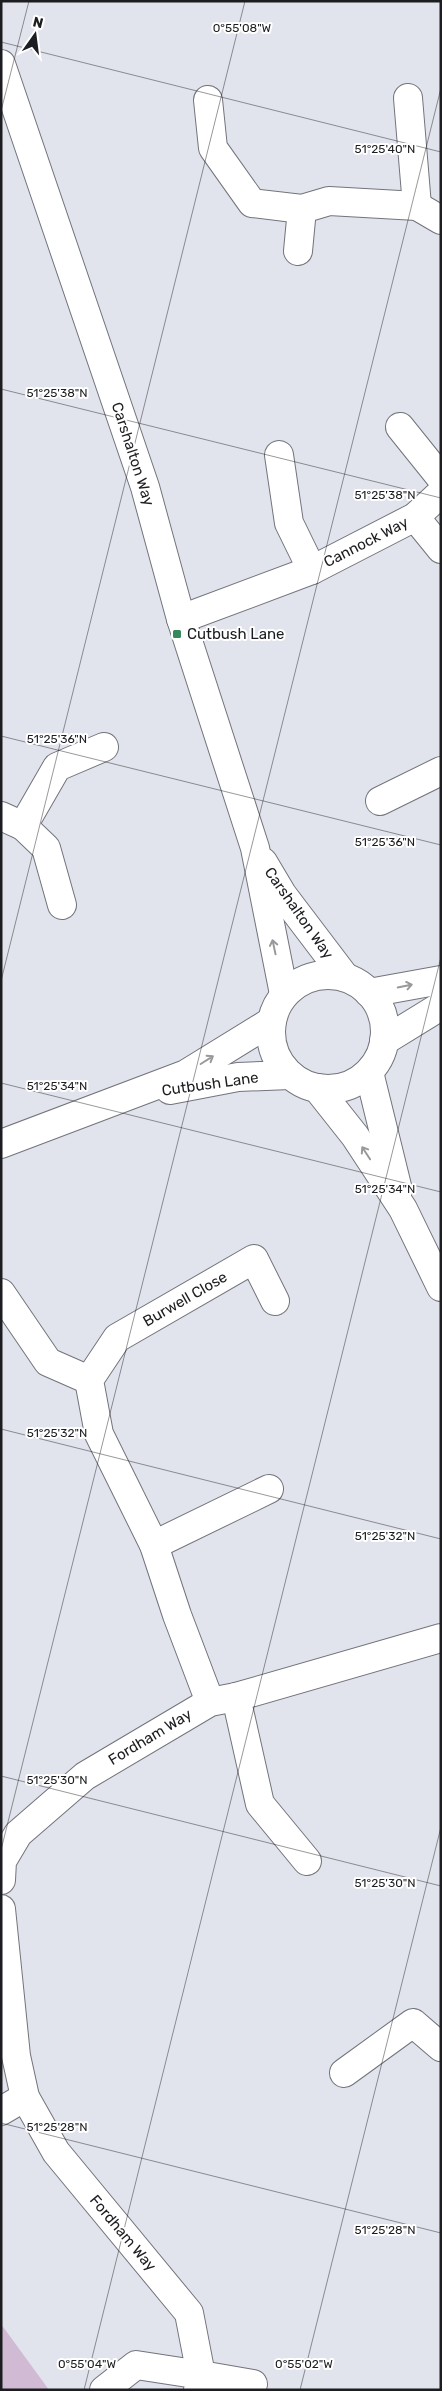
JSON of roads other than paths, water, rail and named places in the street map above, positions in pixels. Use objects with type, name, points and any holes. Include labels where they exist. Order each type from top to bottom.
[{"type":"street","name":"Carshalton Way","points":[[1,64],[145,487],[181,619],[255,848],[284,994]]},
{"type":"street","points":[[408,98],[417,206]]},
{"type":"street","points":[[208,100],[213,148],[252,204],[302,209],[328,202],[417,206],[441,220]]},
{"type":"street","points":[[298,250],[302,209]]},
{"type":"street","points":[[400,427],[441,478]]},
{"type":"street","name":"Cannock Way","points":[[280,455],[289,523],[312,570]]},
{"type":"street","name":"Cannock Way","points":[[181,619],[312,570],[415,517],[441,492]]},
{"type":"street","points":[[415,517],[441,549]]},
{"type":"street","points":[[62,905],[46,848],[12,821],[57,767],[104,747]]},
{"type":"street","points":[[380,801],[441,770]]},
{"type":"street","name":"Carshalton Way","points":[[255,848],[282,894],[346,977]]},
{"type":"street","points":[[325,975],[346,977],[369,992],[376,1001],[384,1019],[384,1041],[380,1055],[370,1072],[352,1084],[333,1090],[300,1083],[290,1075],[274,1053],[270,1034],[274,1012],[284,994],[305,979],[325,975]]},
{"type":"street","points":[[369,992],[441,980]]},
{"type":"street","points":[[384,1041],[441,1006]]},
{"type":"street","name":"Cutbush Lane","points":[[1,1144],[186,1074],[272,1021]]},
{"type":"street","points":[[370,1072],[402,1209]]},
{"type":"street","name":"Cutbush Lane","points":[[131,1094],[193,1087],[238,1077],[290,1075]]},
{"type":"street","points":[[317,1088],[355,1136],[402,1209],[441,1287]]},
{"type":"street","name":"Burwell Close","points":[[89,1380],[117,1338],[254,1259],[275,1301]]},
{"type":"street","points":[[1,1293],[10,1323],[48,1362],[89,1380],[99,1434],[154,1545],[177,1615],[210,1702]]},
{"type":"street","points":[[154,1545],[269,1489]]},
{"type":"street","name":"Fordham Way","points":[[1,1880],[2,1861],[18,1834],[85,1776],[210,1702],[236,1697],[441,1638]]},
{"type":"street","points":[[236,1697],[260,1804],[307,1861]]},
{"type":"street","name":"Fordham Way","points":[[1,1909],[16,2056],[25,2097],[56,2152],[189,2312],[199,2383]]},
{"type":"street","points":[[344,2073],[413,2022],[441,2047]]},
{"type":"street","points":[[1,2111],[25,2097]]},
{"type":"street","points":[[104,2390],[136,2365],[199,2383],[253,2384]]},
{"type":"place","name":"Cutbush Lane","points":[[177,634]]}]
